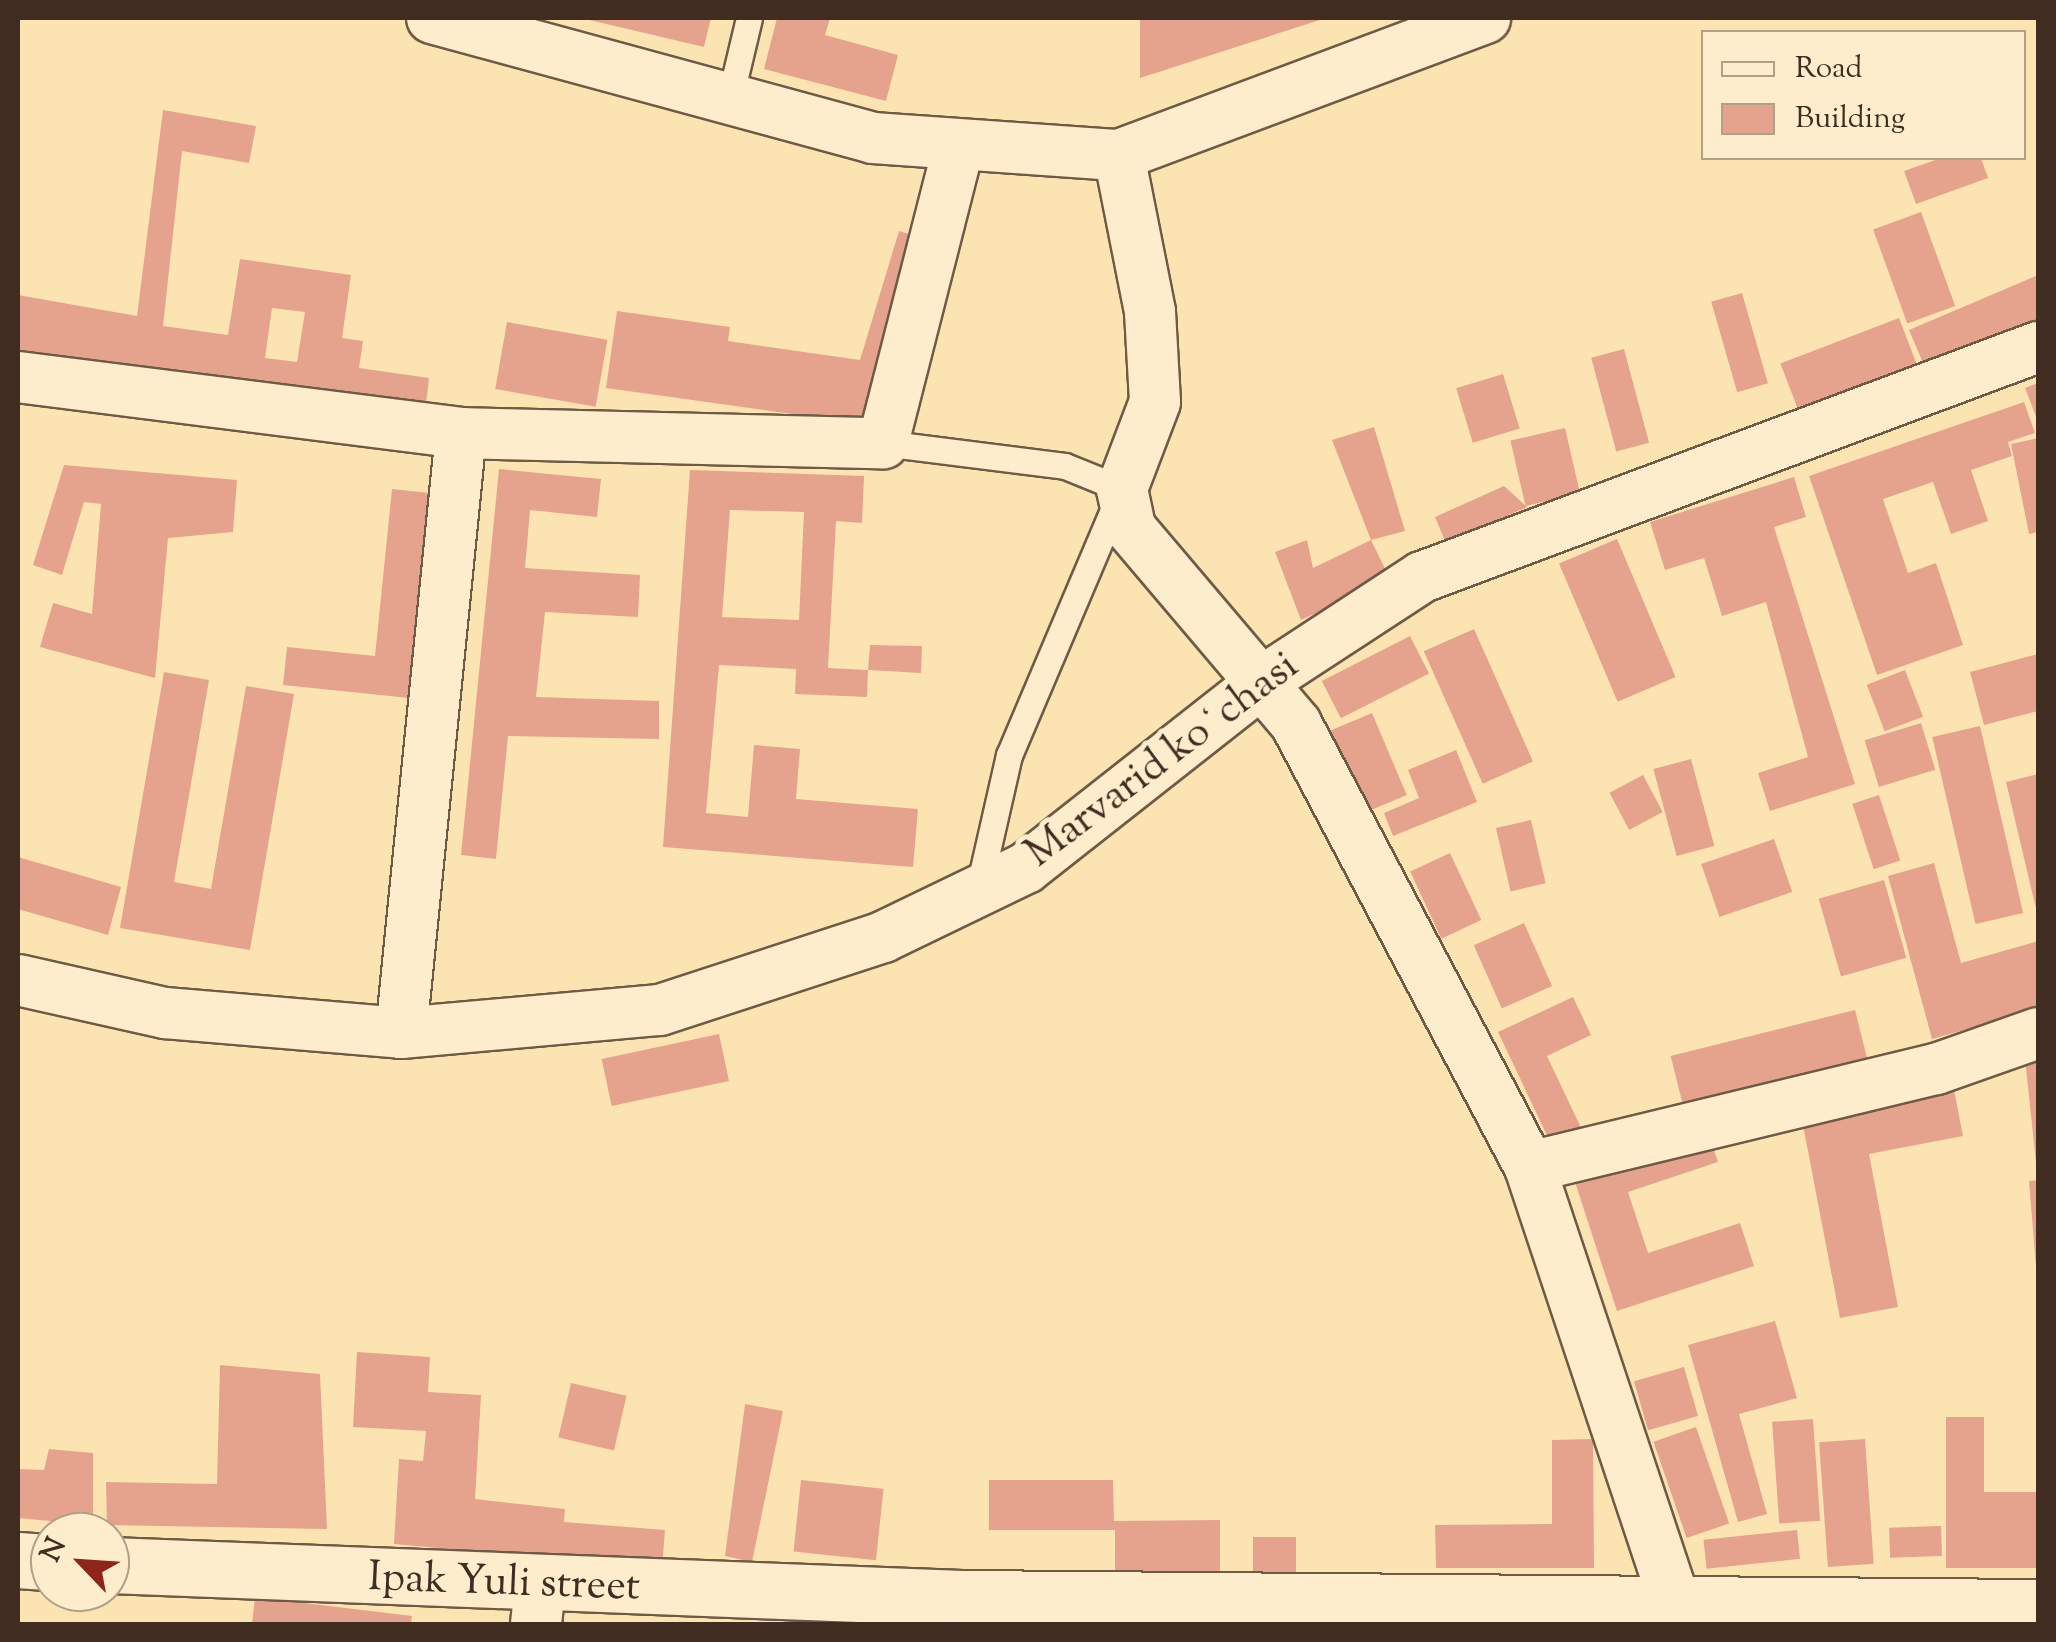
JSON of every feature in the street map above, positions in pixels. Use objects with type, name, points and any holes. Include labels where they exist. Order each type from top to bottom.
[{"type":"main road","name":"Ipak Yuli street","points":[[130,1567],[538,1606],[2038,1607]]},
{"type":"street","points":[[432,18],[729,102],[874,138],[1119,156],[1485,18]]},
{"type":"street","points":[[18,378],[461,433],[883,443],[959,145]]},
{"type":"street","points":[[1119,156],[1150,312],[1155,402],[1122,489],[1130,528],[1266,679],[1530,1167],[1697,1609]]},
{"type":"street","name":"Marvarid koʻchasi","points":[[18,980],[165,1013],[401,1033],[660,1010],[883,937],[978,890],[1144,783],[1266,679],[1422,576],[2038,347]]},
{"type":"street","points":[[401,1033],[461,433]]},
{"type":"street","points":[[1530,1167],[1936,1069],[2038,1033]]},
{"type":"lane","points":[[729,102],[749,18]]},
{"type":"lane","points":[[883,443],[1029,460],[1122,489],[1009,754],[978,890]]},
{"type":"building","points":[[581,18],[711,18],[704,47]]},
{"type":"building","points":[[777,18],[830,18],[825,35],[898,55],[886,101],[764,69]]},
{"type":"building","points":[[1140,18],[1326,18],[1140,78]]},
{"type":"building","points":[[163,110],[256,126],[249,163],[182,151],[163,326],[228,335],[240,259],[351,275],[342,338],[363,341],[359,368],[429,378],[425,413],[18,353],[18,295],[137,316]],"holes":[[[272,308],[305,312],[297,362],[265,358]]]},
{"type":"building","points":[[1935,160],[1982,160],[1988,178],[1916,204],[1904,171]]},
{"type":"building","points":[[1921,212],[1955,306],[1907,323],[1873,229]]},
{"type":"building","points":[[899,231],[932,241],[878,426],[606,388],[617,311],[730,327],[728,341],[860,360]]},
{"type":"building","points":[[2038,275],[2038,331],[1929,377],[1909,330]]},
{"type":"building","points":[[1742,293],[1768,383],[1737,392],[1711,302]]},
{"type":"building","points":[[1899,318],[1923,380],[1804,425],[1780,364]]},
{"type":"building","points":[[507,322],[607,340],[596,407],[495,389]]},
{"type":"building","points":[[1624,349],[1649,443],[1616,451],[1591,358]]},
{"type":"building","points":[[1503,374],[1520,429],[1473,443],[1456,388]]},
{"type":"building","points":[[2038,383],[2038,422],[2025,388]]},
{"type":"building","points":[[2024,402],[2035,433],[2008,442],[2012,456],[1971,470],[1988,521],[1951,534],[1933,482],[1883,499],[1908,573],[1936,563],[1963,645],[1877,675],[1809,476]]},
{"type":"building","points":[[1374,427],[1405,531],[1371,540],[1332,440]]},
{"type":"building","points":[[1565,428],[1580,493],[1526,506],[1510,441]]},
{"type":"building","points":[[2038,438],[2038,532],[2029,534],[2011,444]]},
{"type":"building","points":[[64,465],[237,480],[233,532],[168,538],[155,678],[40,647],[53,603],[92,614],[101,504],[84,502],[62,575],[33,565]]},
{"type":"building","points":[[499,469],[601,479],[597,517],[530,510],[525,568],[640,575],[638,617],[545,612],[536,697],[659,701],[659,739],[508,736],[496,859],[461,855]]},
{"type":"building","points":[[690,470],[864,476],[862,523],[836,521],[828,668],[868,670],[867,697],[795,694],[796,669],[719,665],[706,813],[748,817],[754,745],[800,749],[796,799],[918,809],[913,867],[663,847]],"holes":[[[730,510],[804,512],[799,620],[722,617]]]},
{"type":"building","points":[[1794,477],[1806,517],[1774,527],[1855,784],[1770,811],[1758,773],[1808,757],[1766,602],[1722,616],[1704,558],[1665,570],[1650,522]]},
{"type":"building","points":[[1504,486],[1527,507],[1446,543],[1435,517]]},
{"type":"building","points":[[392,489],[430,493],[409,698],[283,685],[287,647],[375,656]]},
{"type":"building","points":[[1617,539],[1676,677],[1618,702],[1559,564]]},
{"type":"building","points":[[1307,540],[1313,568],[1371,540],[1390,579],[1301,620],[1275,552]]},
{"type":"building","points":[[1474,629],[1533,761],[1483,784],[1424,651]]},
{"type":"building","points":[[1410,636],[1429,673],[1341,718],[1322,681]]},
{"type":"building","points":[[870,645],[922,646],[921,673],[868,670]]},
{"type":"building","points":[[2038,654],[2038,711],[1984,725],[1970,672]]},
{"type":"building","points":[[1905,670],[1923,717],[1885,731],[1867,685]]},
{"type":"building","points":[[164,672],[209,680],[174,882],[211,889],[246,686],[294,694],[250,950],[120,928]]},
{"type":"building","points":[[1372,713],[1407,795],[1364,813],[1329,731]]},
{"type":"building","points":[[1921,723],[1935,770],[1879,787],[1865,740]]},
{"type":"building","points":[[1980,726],[2023,913],[1975,924],[1932,737]]},
{"type":"building","points":[[1456,750],[1477,802],[1393,836],[1384,813],[1419,798],[1408,770]]},
{"type":"building","points":[[1691,759],[1714,846],[1677,856],[1653,769]]},
{"type":"building","points":[[2038,774],[2038,913],[2037,913],[2006,782]]},
{"type":"building","points":[[1643,775],[1663,812],[1629,830],[1609,793]]},
{"type":"building","points":[[1879,795],[1900,861],[1874,869],[1852,804]]},
{"type":"building","points":[[1531,820],[1546,883],[1511,891],[1496,828]]},
{"type":"building","points":[[1774,839],[1792,892],[1719,917],[1701,864]]},
{"type":"building","points":[[1450,853],[1481,920],[1441,939],[1410,872]]},
{"type":"building","points":[[18,857],[121,887],[108,935],[18,909]]},
{"type":"building","points":[[1934,863],[1961,963],[2038,941],[2038,1009],[1932,1039],[1888,876]]},
{"type":"building","points":[[1884,880],[1906,958],[1841,977],[1819,899]]},
{"type":"building","points":[[1524,923],[1552,986],[1502,1008],[1474,945]]},
{"type":"building","points":[[1573,997],[1591,1035],[1547,1056],[1583,1132],[1552,1146],[1498,1032]]},
{"type":"building","points":[[1855,1010],[1871,1074],[1687,1120],[1671,1056]]},
{"type":"building","points":[[719,1034],[729,1081],[612,1106],[602,1059]]},
{"type":"building","points":[[2038,1048],[2038,1163],[2036,1163],[2024,1049]]},
{"type":"building","points":[[1954,1090],[1963,1136],[1869,1154],[1898,1307],[1840,1318],[1802,1120]]},
{"type":"building","points":[[1709,1135],[1718,1162],[1628,1192],[1648,1253],[1740,1223],[1754,1266],[1617,1311],[1574,1179]]},
{"type":"building","points":[[2038,1180],[2038,1267],[2036,1267],[2029,1181]]},
{"type":"building","points":[[1775,1321],[1797,1398],[1739,1414],[1767,1514],[1738,1522],[1688,1345]]},
{"type":"building","points":[[357,1352],[430,1357],[428,1392],[481,1395],[475,1499],[565,1509],[564,1522],[665,1530],[662,1569],[394,1544],[399,1459],[423,1461],[426,1431],[353,1427]]},
{"type":"building","points":[[220,1365],[320,1374],[327,1529],[130,1525],[130,1512],[107,1512],[106,1482],[217,1484]]},
{"type":"building","points":[[1684,1367],[1698,1416],[1648,1430],[1634,1381]]},
{"type":"building","points":[[571,1383],[627,1396],[614,1450],[558,1438]]},
{"type":"building","points":[[745,1404],[783,1411],[752,1562],[725,1556]]},
{"type":"building","points":[[1946,1417],[1984,1417],[1984,1492],[2038,1492],[2038,1568],[1946,1568]]},
{"type":"building","points":[[1813,1419],[1820,1521],[1779,1524],[1772,1422]]},
{"type":"building","points":[[1696,1427],[1729,1523],[1687,1538],[1653,1442]]},
{"type":"building","points":[[1593,1439],[1594,1568],[1436,1568],[1435,1525],[1552,1524],[1552,1440]]},
{"type":"building","points":[[1865,1439],[1874,1564],[1828,1567],[1819,1442]]},
{"type":"building","points":[[49,1449],[93,1453],[93,1512],[30,1512],[30,1519],[18,1518],[18,1469],[44,1470]]},
{"type":"building","points":[[801,1480],[884,1489],[876,1560],[793,1552]]},
{"type":"building","points":[[989,1480],[1113,1480],[1114,1521],[1220,1520],[1220,1573],[1115,1574],[1115,1530],[989,1530]]},
{"type":"building","points":[[1941,1526],[1942,1556],[1890,1558],[1889,1528]]},
{"type":"building","points":[[1797,1530],[1800,1559],[1707,1569],[1704,1540]]},
{"type":"building","points":[[1253,1537],[1296,1537],[1296,1575],[1253,1575]]},
{"type":"building","points":[[255,1597],[412,1616],[411,1624],[252,1624]]}]
